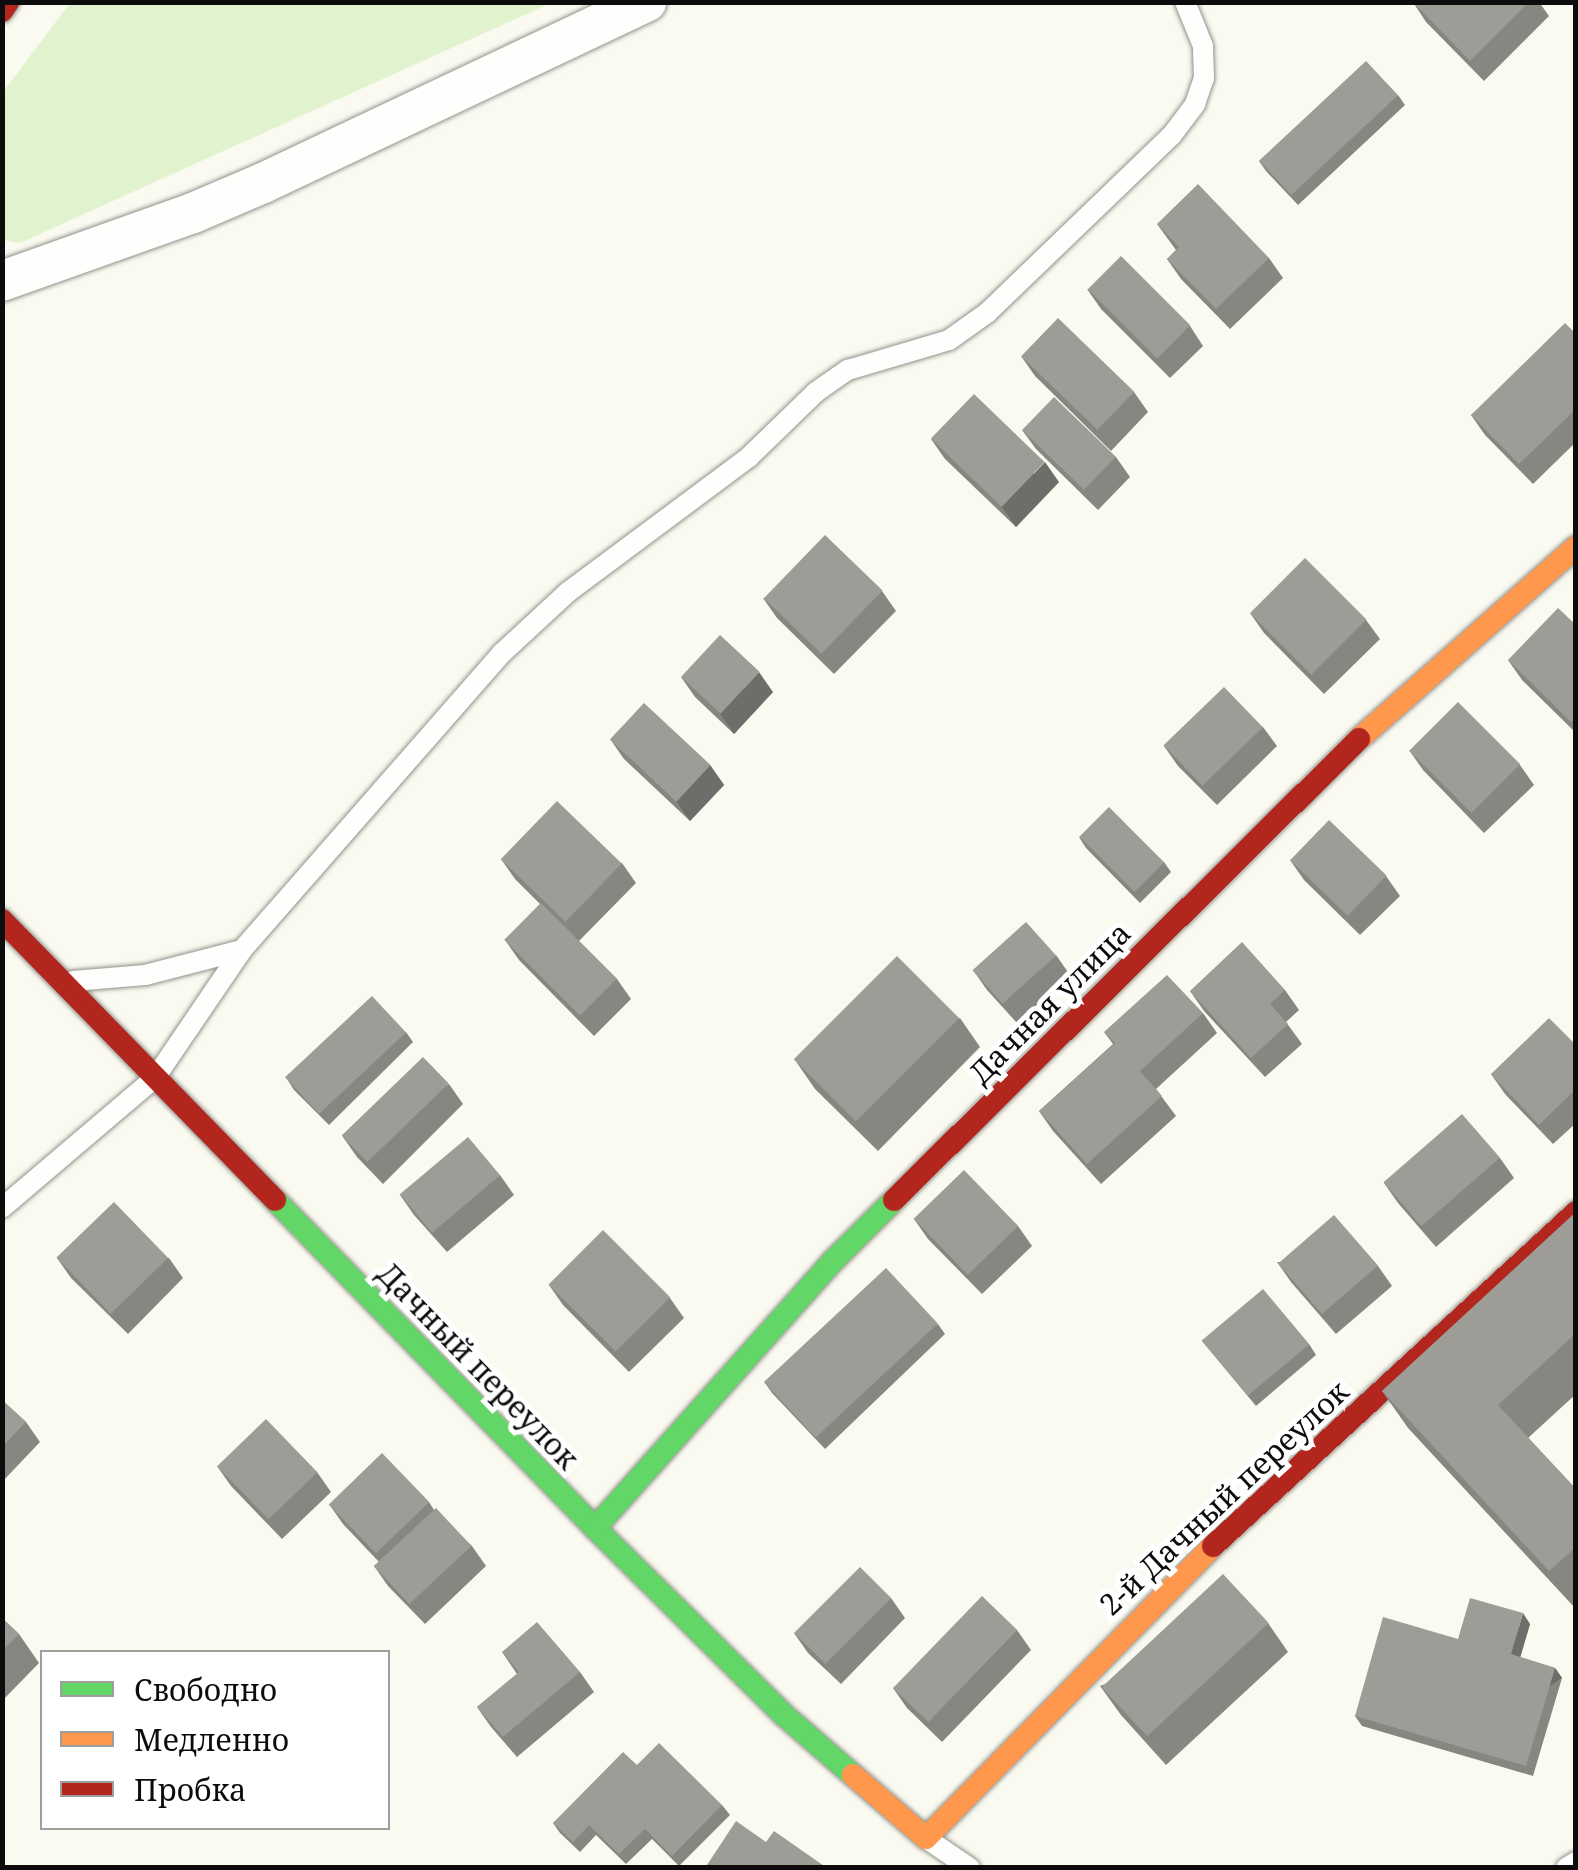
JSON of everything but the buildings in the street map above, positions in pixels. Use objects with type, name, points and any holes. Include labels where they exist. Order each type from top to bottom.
[{"type":"street","points":[[2,11],[8,2]]},
{"type":"street","points":[[2,282],[203,209],[646,2]]},
{"type":"street","name":"Дачная улица","points":[[595,1528],[833,1261],[1334,762],[1576,547]]},
{"type":"street","name":"Дачный переулок","points":[[2,920],[595,1528],[784,1715],[926,1838]]},
{"type":"street","name":"2-й Дачный переулок","points":[[926,1838],[1172,1584],[1576,1212]]},
{"type":"lane","points":[[2,1208],[155,1078],[242,950],[502,652],[568,592],[749,458],[816,392],[848,370],[949,340],[987,314],[1172,135],[1195,104],[1204,78],[1203,46],[1185,2]]},
{"type":"lane","points":[[60,982],[144,975],[242,950]]},
{"type":"lane","points":[[926,1838],[970,1868]]},
{"type":"lane","points":[[1566,1868],[1576,1862]]},
{"type":"green space","points":[[70,2],[551,3],[20,243],[3,240],[3,92]]},
{"type":"traffic: fast","points":[[275,1200],[595,1528],[784,1715],[853,1775]]},
{"type":"traffic: fast","points":[[595,1528],[833,1261],[894,1200]]},
{"type":"traffic: slow","points":[[1359,739],[1576,547]]},
{"type":"traffic: slow","points":[[853,1775],[926,1838],[1213,1546]]},
{"type":"traffic: jam","points":[[2,11],[8,2]]},
{"type":"traffic: jam","points":[[894,1200],[1359,739]]},
{"type":"traffic: jam","points":[[2,920],[275,1200]]},
{"type":"traffic: jam","points":[[1213,1546],[1576,1212]]}]
